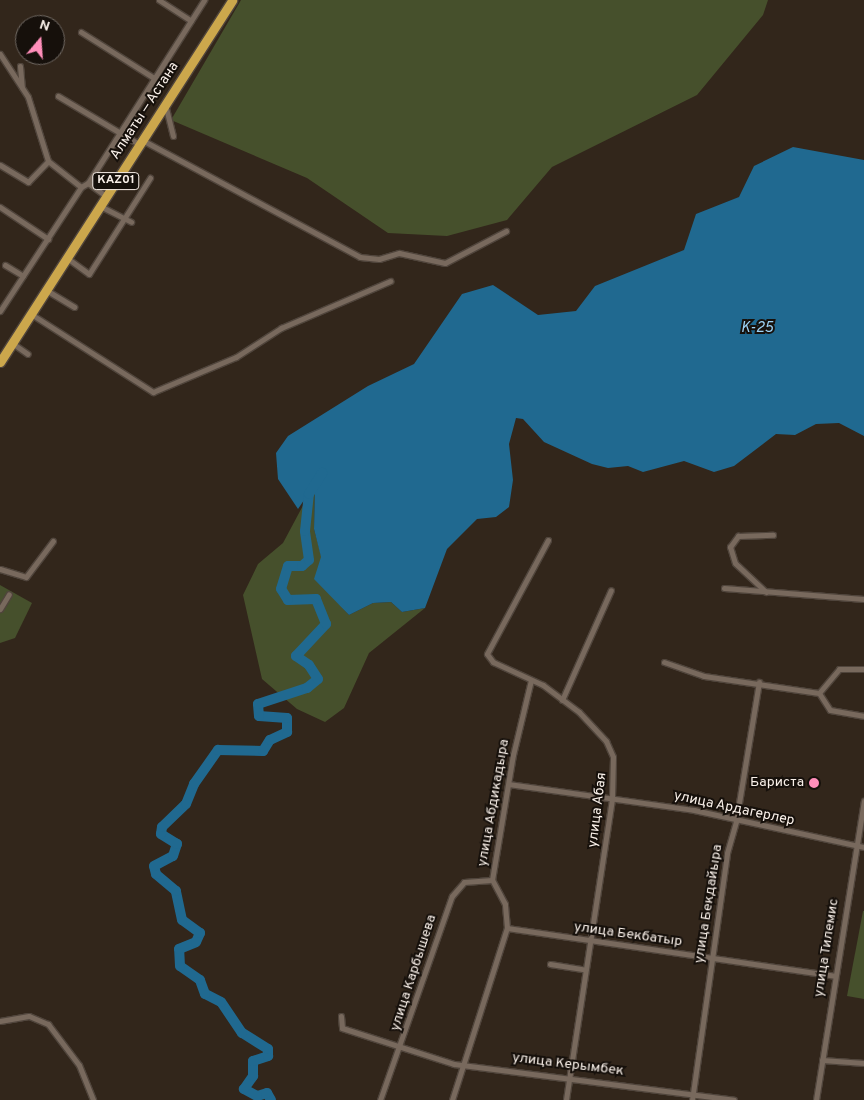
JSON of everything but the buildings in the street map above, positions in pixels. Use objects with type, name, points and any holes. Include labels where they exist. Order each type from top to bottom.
[{"type":"highway","name":"Алматы — Астана","points":[[0,362],[232,0]]},
{"type":"street","points":[[160,0],[191,21]]},
{"type":"street","points":[[0,311],[81,187],[88,183],[204,0]]},
{"type":"street","points":[[81,32],[154,78]]},
{"type":"street","points":[[0,54],[22,88],[48,161],[81,187]]},
{"type":"street","points":[[20,66],[22,88]]},
{"type":"street","points":[[58,96],[119,132],[360,257],[379,259],[399,253],[444,262],[506,231]]},
{"type":"street","points":[[165,104],[173,136]]},
{"type":"street","points":[[0,165],[28,182],[48,161]]},
{"type":"street","points":[[67,258],[89,274],[150,178]]},
{"type":"street","points":[[88,183],[106,196]]},
{"type":"street","points":[[100,206],[131,222]]},
{"type":"street","points":[[0,207],[48,239]]},
{"type":"street","points":[[5,264],[23,276]]},
{"type":"street","points":[[30,314],[154,392],[236,357],[280,328],[390,282]]},
{"type":"street","points":[[46,290],[74,308]]},
{"type":"street","points":[[12,343],[28,354]]},
{"type":"street","points":[[766,592],[735,563],[730,547],[738,536],[773,535]]},
{"type":"street","name":"улица Абая","points":[[548,540],[487,650],[494,662],[531,680],[562,700],[612,750],[612,799],[566,1100]]},
{"type":"street","points":[[0,569],[26,577],[53,541]]},
{"type":"street","points":[[724,588],[864,600]]},
{"type":"street","points":[[562,700],[611,590]]},
{"type":"street","points":[[0,609],[9,594]]},
{"type":"street","points":[[664,662],[704,676],[759,682],[819,693],[830,710],[864,716]]},
{"type":"street","points":[[819,693],[839,669],[864,669]]},
{"type":"street","name":"улица Абдикадыра","points":[[452,1100],[507,928],[505,904],[492,880],[509,784],[531,680]]},
{"type":"street","name":"улица Бекдайыра","points":[[692,1097],[727,853],[736,821],[759,682]]},
{"type":"street","name":"улица Ардагерлер","points":[[509,784],[612,799],[736,821],[864,847]]},
{"type":"street","name":"улица Тилемис","points":[[816,1100],[864,801]]},
{"type":"street","name":"улица Карбышева","points":[[380,1100],[400,1048],[452,896],[464,882],[492,880]]},
{"type":"street","name":"улица Бекбатыр","points":[[507,928],[835,976]]},
{"type":"street","points":[[550,964],[586,970]]},
{"type":"street","points":[[1,1019],[29,1016],[48,1024],[79,1065],[93,1100]]},
{"type":"street","name":"улица Керымбек","points":[[341,1016],[340,1027],[400,1048],[462,1065],[570,1078],[692,1097],[734,1100]]},
{"type":"street","points":[[822,1060],[864,1063]]},
{"type":"green space","points":[[241,0],[768,0],[763,15],[697,95],[552,167],[507,220],[447,236],[388,233],[307,178],[171,120]]},
{"type":"green space","points":[[315,483],[314,529],[332,596],[349,615],[373,603],[391,602],[402,612],[425,608],[369,653],[344,708],[325,722],[297,709],[262,679],[243,595],[258,564],[283,543]]},
{"type":"green space","points":[[0,585],[32,603],[15,638],[0,643]]},
{"type":"green space","points":[[864,911],[864,999],[847,996]]},
{"type":"water","name":"К-25","points":[[793,147],[864,160],[864,436],[839,423],[816,424],[795,435],[776,434],[734,466],[714,472],[684,461],[643,472],[628,466],[608,468],[592,464],[544,442],[523,419],[516,418],[509,444],[513,480],[509,507],[496,517],[477,519],[447,549],[425,608],[402,612],[391,602],[373,603],[349,615],[314,579],[321,557],[314,529],[315,484],[298,509],[278,479],[276,453],[288,436],[368,386],[414,364],[462,294],[493,285],[538,315],[576,311],[595,286],[684,250],[696,214],[739,197],[754,166]]},
{"type":"waterway","points":[[271,1100],[267,1093],[257,1096],[244,1089],[253,1076],[253,1061],[268,1056],[268,1049],[242,1033],[221,1002],[205,994],[200,980],[180,966],[179,949],[196,942],[200,933],[182,920],[176,891],[156,874],[154,866],[173,856],[177,844],[161,834],[162,827],[186,804],[194,784],[218,750],[263,751],[270,740],[287,732],[287,718],[259,716],[258,704],[307,688],[318,679],[309,665],[296,656],[326,624],[316,599],[288,600],[281,589],[288,566],[302,566],[309,560],[305,531],[309,494],[322,473]]},
{"type":"place","name":"Бариста","points":[[814,783]]}]
